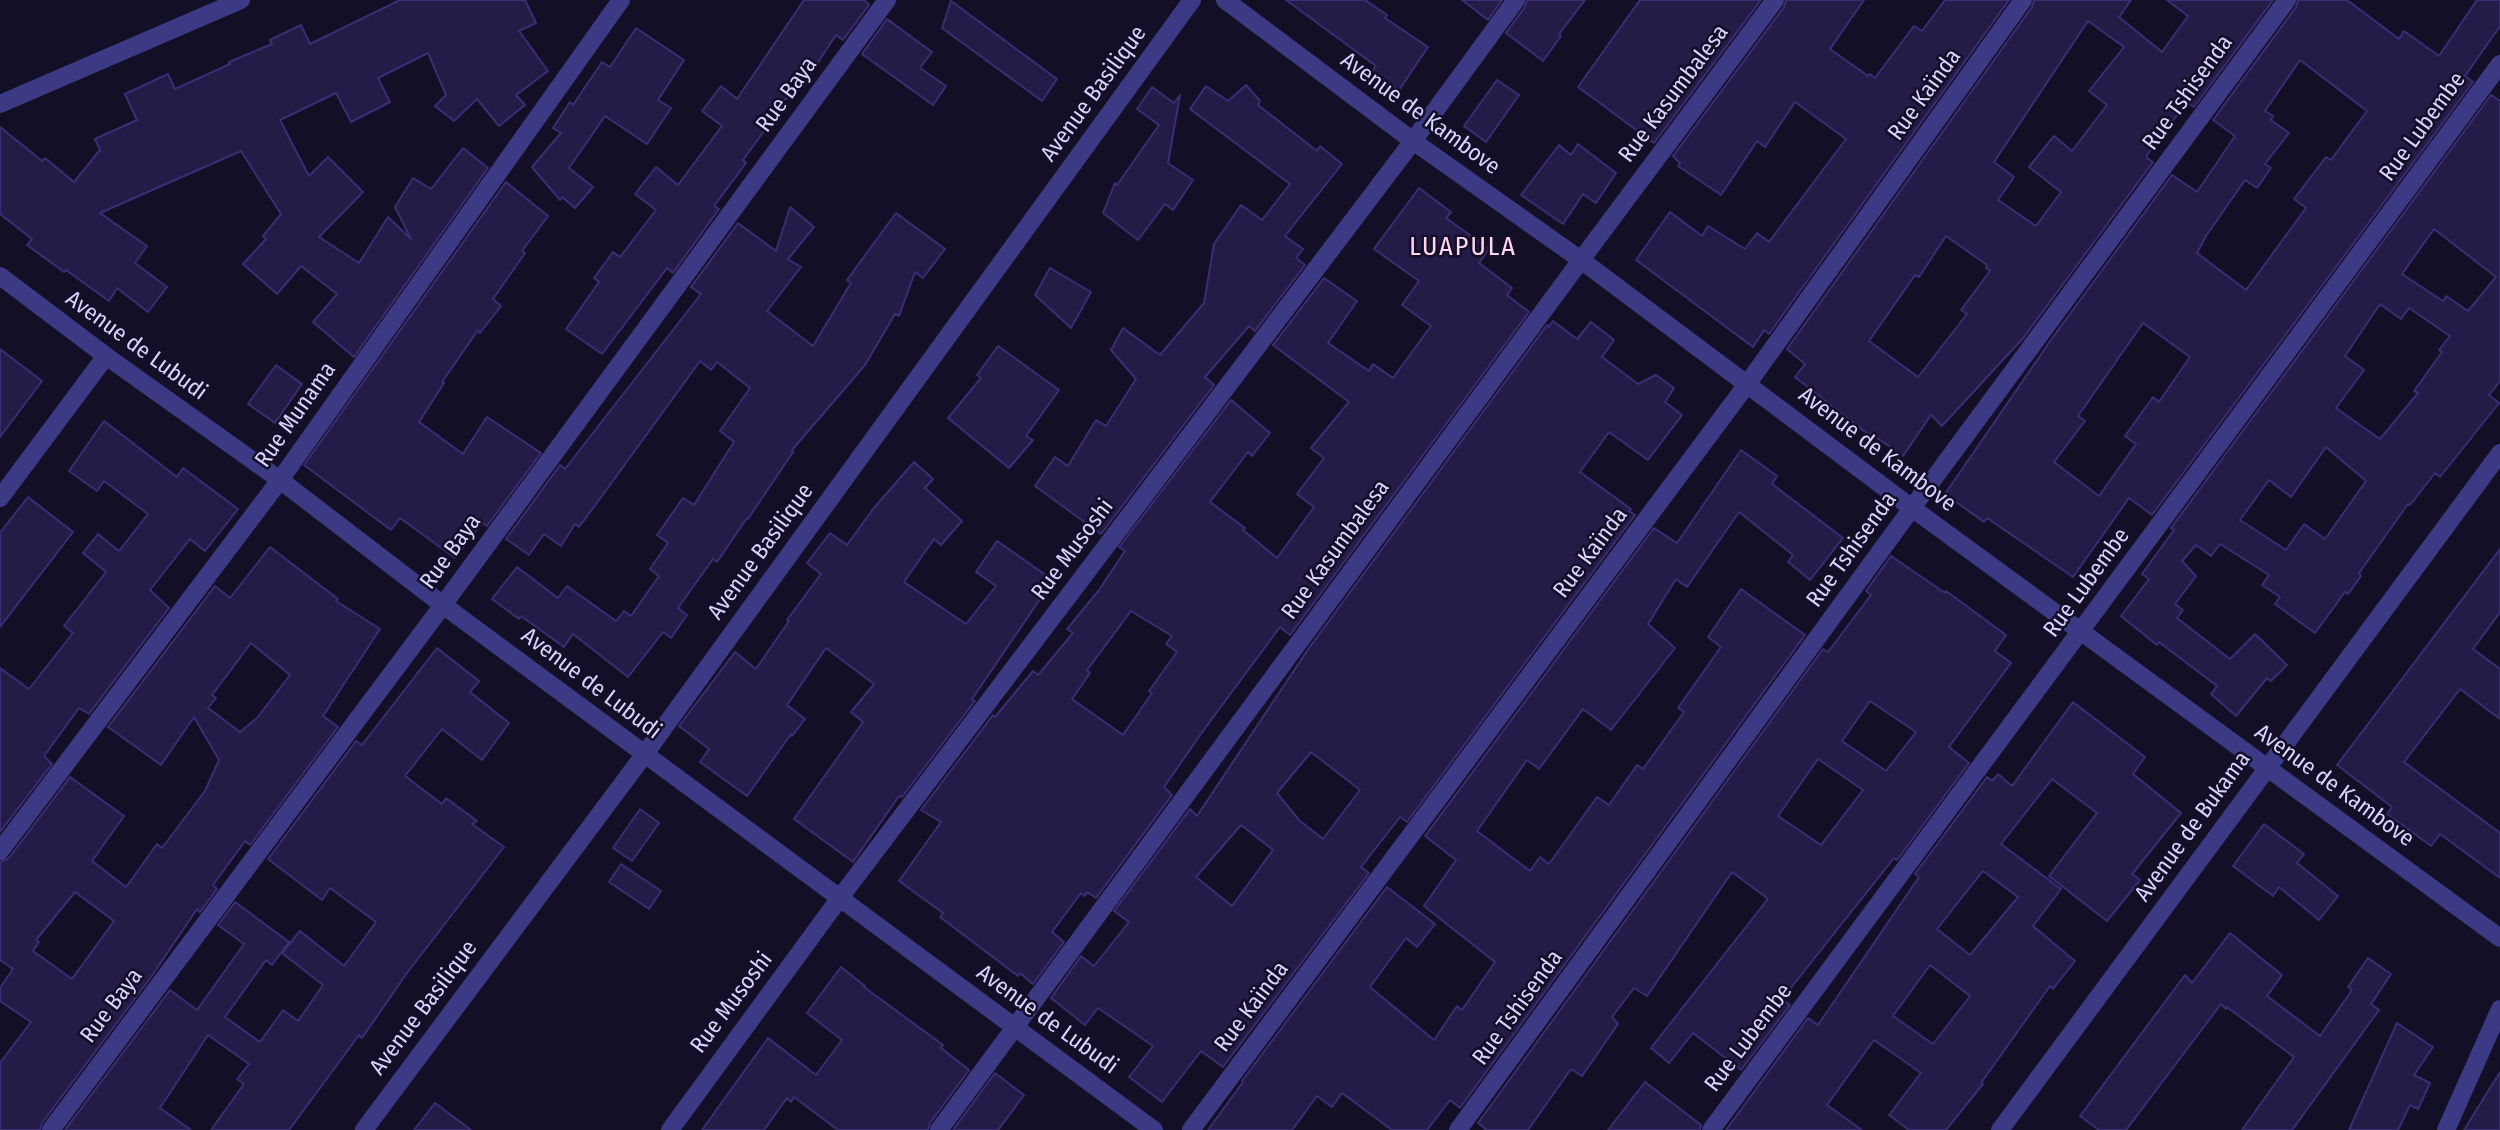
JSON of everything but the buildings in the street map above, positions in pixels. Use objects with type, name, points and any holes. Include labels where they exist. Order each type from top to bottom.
[{"type":"street","points":[[0,104],[241,0]]},
{"type":"street","name":"Rue Munama","points":[[0,851],[280,480],[621,0]]},
{"type":"street","name":"Rue Baya","points":[[51,1130],[443,605],[887,0]]},
{"type":"street","name":"Avenue Basilique","points":[[364,1130],[644,755],[1192,0]]},
{"type":"street","name":"Avenue de Kambove","points":[[1225,0],[1413,141],[1581,260],[1912,508],[2500,938]]},
{"type":"street","name":"Rue Musoshi","points":[[670,1130],[839,899],[1413,141],[1516,0]]},
{"type":"street","name":"Rue Kasumbalesa","points":[[939,1130],[1775,0]]},
{"type":"street","name":"Rue Kaïnda","points":[[1191,1130],[1748,383],[2023,0]]},
{"type":"street","name":"Rue Tshisenda","points":[[1458,1130],[2287,0]]},
{"type":"street","name":"Rue Lubembe","points":[[1711,1130],[2500,64]]},
{"type":"street","name":"Avenue de Lubudi","points":[[0,276],[106,356],[280,480],[644,755],[1154,1130]]},
{"type":"street","points":[[0,498],[106,356]]},
{"type":"street","name":"Avenue de Bukama","points":[[2000,1130],[2500,453]]},
{"type":"street","points":[[2446,1130],[2500,1009]]},
{"type":"district","name":"LUAPULA","points":[[1463,248]]}]
